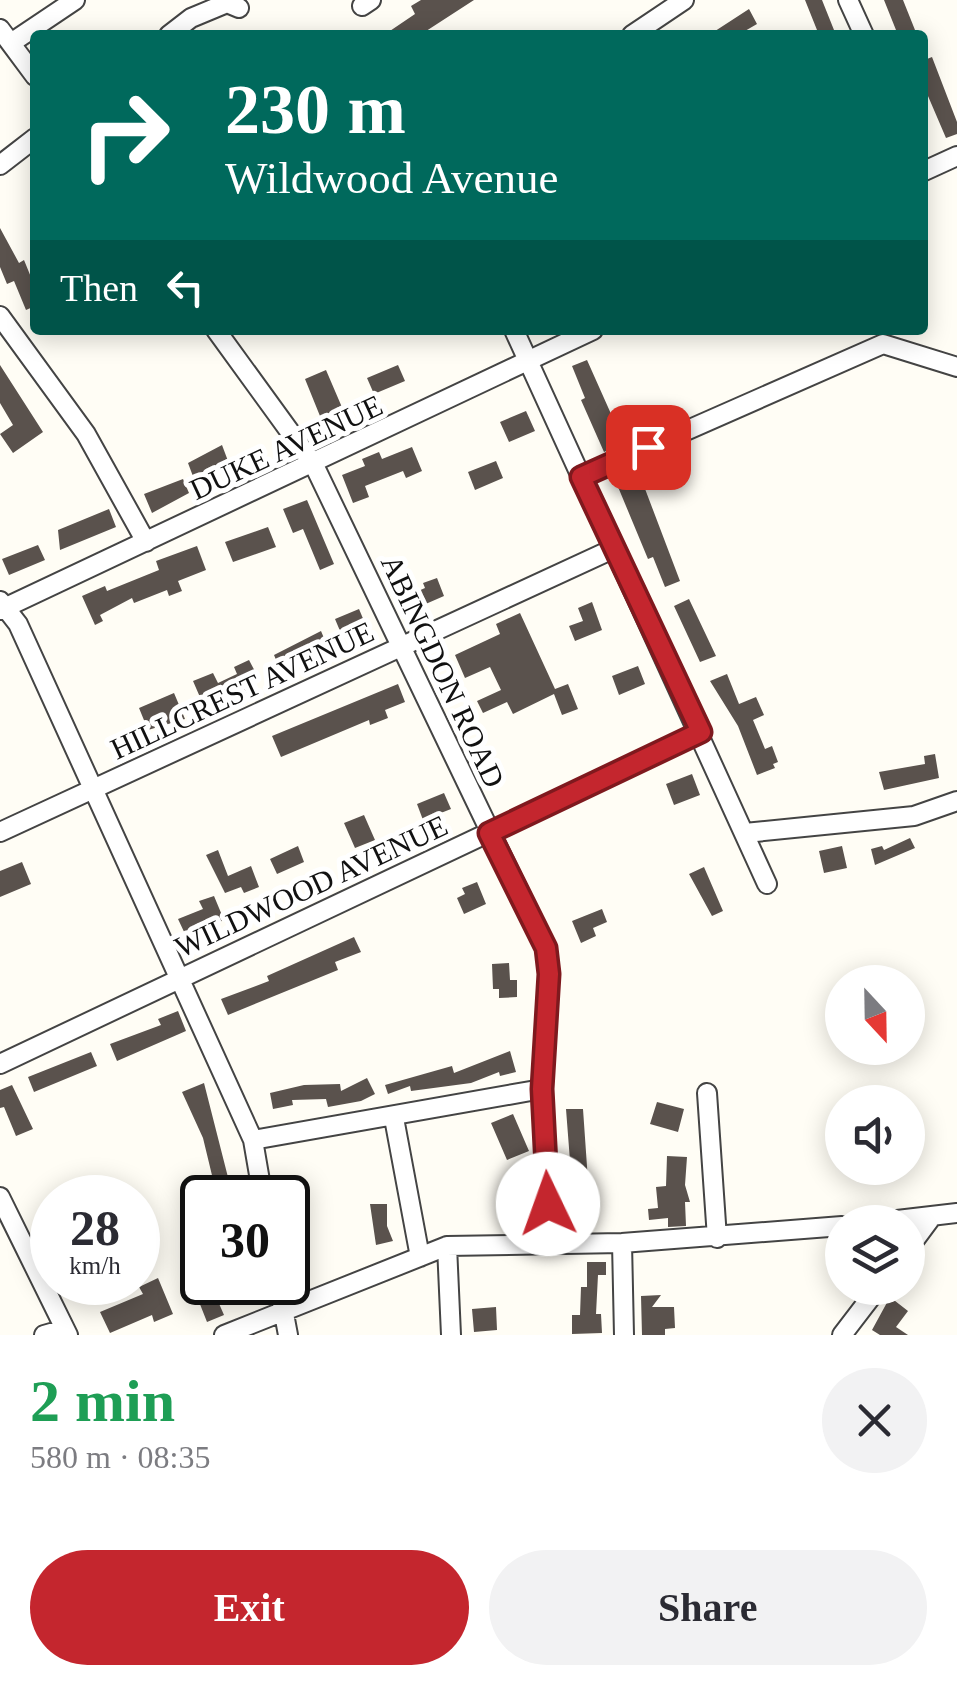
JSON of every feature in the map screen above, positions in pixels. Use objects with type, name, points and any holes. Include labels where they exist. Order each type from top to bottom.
[{"type":"street","points":[[30,69],[6,36],[75,0]]},
{"type":"street","points":[[639,30],[684,0]]},
{"type":"street","points":[[848,0],[862,30]]},
{"type":"street","points":[[175,30],[191,18],[227,4],[239,8]]},
{"type":"street","points":[[0,165],[30,142]]},
{"type":"street","points":[[928,167],[957,156]]},
{"type":"street","points":[[0,316],[86,434],[146,542]]},
{"type":"street","name":"ABINGDON ROAD","points":[[220,335],[314,465],[546,948],[549,974],[542,1089],[550,1242]]},
{"type":"street","points":[[516,335],[701,732],[767,884]]},
{"type":"street","name":"DUKE AVENUE","points":[[2,606],[314,465],[584,335]]},
{"type":"street","points":[[581,477],[883,344],[957,367]]},
{"type":"street","name":"HILLCREST AVENUE","points":[[0,832],[615,548]]},
{"type":"street","points":[[2,606],[18,624],[180,978],[253,1140],[259,1175]]},
{"type":"street","name":"WILDWOOD AVENUE","points":[[0,1064],[701,732]]},
{"type":"street","points":[[745,833],[914,816],[957,801]]},
{"type":"street","points":[[253,1140],[542,1089]]},
{"type":"street","points":[[707,1093],[717,1238]]},
{"type":"street","points":[[394,1118],[420,1257]]},
{"type":"street","points":[[0,1197],[66,1332],[44,1335]]},
{"type":"street","points":[[925,1218],[957,1213]]},
{"type":"street","points":[[925,1226],[931,1218]]},
{"type":"street","points":[[224,1335],[447,1246],[622,1243],[825,1228]]},
{"type":"street","points":[[622,1243],[624,1335]]},
{"type":"street","points":[[447,1246],[450,1335]]},
{"type":"street","points":[[282,1305],[288,1335]]},
{"type":"street","points":[[842,1335],[865,1305]]},
{"type":"building","points":[[421,0],[474,0],[428,30],[391,30],[415,14],[411,6]]},
{"type":"building","points":[[805,0],[822,0],[834,30],[817,30]]},
{"type":"building","points":[[884,0],[903,0],[915,30],[896,30]]},
{"type":"building","points":[[749,9],[757,24],[747,30],[717,30]]},
{"type":"building","points":[[932,57],[957,122],[957,134],[946,138],[928,96],[928,59]]},
{"type":"building","points":[[0,228],[30,275],[30,308],[26,310],[14,281],[7,284],[0,267]]},
{"type":"building","points":[[587,360],[624,443],[604,452],[581,400],[585,398],[572,366]]},
{"type":"building","points":[[0,365],[43,432],[13,453],[0,434],[13,425],[0,403]]},
{"type":"building","points":[[398,365],[405,381],[374,394],[367,378]]},
{"type":"building","points":[[326,370],[344,412],[322,421],[305,379]]},
{"type":"building","points":[[526,411],[535,431],[509,442],[500,422]]},
{"type":"building","points":[[222,445],[228,461],[194,479],[188,463]]},
{"type":"building","points":[[412,447],[422,471],[406,478],[403,471],[365,486],[369,497],[353,503],[342,475],[365,466],[362,459],[379,452],[382,459]]},
{"type":"building","points":[[496,461],[503,478],[475,490],[468,472]]},
{"type":"building","points":[[639,473],[680,581],[665,587],[653,557],[648,559],[616,482]]},
{"type":"building","points":[[183,479],[189,493],[152,513],[144,494]]},
{"type":"building","points":[[307,500],[334,564],[320,570],[303,529],[293,533],[283,509]]},
{"type":"building","points":[[109,509],[116,527],[60,550],[58,530]]},
{"type":"building","points":[[268,527],[276,547],[233,562],[225,542]]},
{"type":"building","points":[[38,545],[45,560],[9,575],[2,559]]},
{"type":"building","points":[[197,546],[206,570],[178,581],[182,591],[169,596],[167,590],[134,603],[132,598],[100,615],[103,621],[95,625],[82,596],[105,586],[107,591],[159,570],[156,561]]},
{"type":"building","points":[[437,578],[444,596],[405,613],[400,599]]},
{"type":"building","points":[[689,599],[716,656],[700,662],[674,606]]},
{"type":"building","points":[[592,602],[602,630],[575,641],[569,626],[583,621],[578,608]]},
{"type":"building","points":[[359,609],[367,628],[343,638],[335,619]]},
{"type":"building","points":[[520,613],[555,689],[568,684],[578,709],[562,715],[554,694],[513,714],[507,702],[483,713],[477,701],[501,690],[490,667],[465,678],[455,655],[500,634],[496,624]]},
{"type":"building","points":[[321,631],[329,650],[281,672],[274,655]]},
{"type":"building","points":[[249,660],[259,679],[252,683],[255,689],[206,711],[193,681],[213,673],[218,683],[237,674],[234,667]]},
{"type":"building","points":[[638,666],[645,684],[619,695],[612,676]]},
{"type":"building","points":[[727,674],[739,704],[756,697],[764,715],[753,720],[765,749],[772,746],[778,762],[773,764],[775,768],[757,775],[738,726],[710,681]]},
{"type":"building","points":[[398,684],[405,702],[385,710],[388,718],[370,725],[369,720],[281,757],[272,736]]},
{"type":"building","points":[[174,693],[185,719],[148,730],[139,708]]},
{"type":"building","points":[[935,754],[939,778],[884,790],[879,772],[925,764],[924,756]]},
{"type":"building","points":[[692,774],[700,795],[674,805],[666,784]]},
{"type":"building","points":[[444,793],[451,809],[423,820],[417,804]]},
{"type":"building","points":[[364,815],[375,840],[355,848],[344,823]]},
{"type":"building","points":[[910,838],[915,848],[875,865],[871,849],[882,846],[884,850]]},
{"type":"building","points":[[298,846],[304,862],[277,874],[270,859]]},
{"type":"building","points":[[842,846],[847,868],[824,873],[819,851]]},
{"type":"building","points":[[218,850],[228,876],[251,866],[259,887],[244,893],[241,887],[225,893],[206,855]]},
{"type":"building","points":[[22,862],[31,884],[0,897],[0,871]]},
{"type":"building","points":[[704,867],[723,911],[712,916],[689,874]]},
{"type":"building","points":[[477,882],[486,904],[464,914],[457,898],[465,894],[462,888]]},
{"type":"building","points":[[214,896],[224,920],[186,936],[178,919],[203,909],[199,901]]},
{"type":"building","points":[[602,909],[607,922],[593,928],[596,936],[581,943],[572,921]]},
{"type":"building","points":[[354,937],[361,952],[335,962],[338,970],[228,1015],[221,999],[269,981],[267,976]]},
{"type":"building","points":[[509,963],[510,980],[517,980],[517,997],[499,998],[499,989],[493,989],[492,964]]},
{"type":"building","points":[[178,1011],[186,1031],[117,1061],[110,1044],[161,1025],[158,1019]]},
{"type":"building","points":[[510,1051],[516,1072],[500,1076],[499,1072],[471,1083],[411,1091],[410,1086],[388,1094],[385,1085],[452,1066],[454,1073]]},
{"type":"building","points":[[91,1052],[97,1066],[34,1092],[28,1077]]},
{"type":"building","points":[[367,1078],[375,1094],[361,1101],[328,1107],[326,1099],[292,1100],[293,1105],[273,1109],[270,1093],[304,1085],[340,1084],[341,1091]]},
{"type":"building","points":[[204,1083],[227,1175],[212,1175],[203,1138],[182,1092]]},
{"type":"building","points":[[12,1085],[33,1129],[16,1136],[4,1107],[0,1108],[0,1090]]},
{"type":"building","points":[[657,1102],[684,1109],[678,1132],[650,1124]]},
{"type":"building","points":[[566,1109],[583,1109],[591,1224],[575,1226]]},
{"type":"building","points":[[513,1114],[529,1151],[507,1160],[491,1123]]},
{"type":"building","points":[[667,1156],[687,1157],[685,1185],[690,1202],[685,1202],[686,1226],[668,1227],[668,1218],[649,1220],[648,1209],[658,1208],[656,1187],[666,1186]]},
{"type":"building","points":[[507,1177],[523,1177],[526,1226],[505,1226]]},
{"type":"building","points":[[370,1204],[387,1204],[387,1226],[393,1241],[376,1245]]},
{"type":"building","points":[[587,1262],[606,1262],[606,1275],[598,1275],[596,1314],[601,1314],[602,1333],[572,1334],[572,1315],[580,1315],[581,1287],[587,1287]]},
{"type":"building","points":[[160,1283],[173,1314],[154,1322],[152,1315],[110,1333],[100,1312],[117,1305],[160,1305]]},
{"type":"building","points":[[661,1295],[652,1307],[674,1307],[675,1328],[665,1329],[665,1335],[642,1335],[641,1296]]},
{"type":"building","points":[[200,1305],[220,1305],[224,1315],[207,1322]]},
{"type":"building","points":[[886,1305],[900,1305],[908,1311],[896,1327],[908,1335],[880,1335],[872,1330]]},
{"type":"building","points":[[496,1307],[497,1330],[474,1332],[472,1309]]},
{"type":"route","points":[[548,1204],[542,1089],[549,974],[546,948],[489,833],[701,732],[581,477],[648,447]]}]
